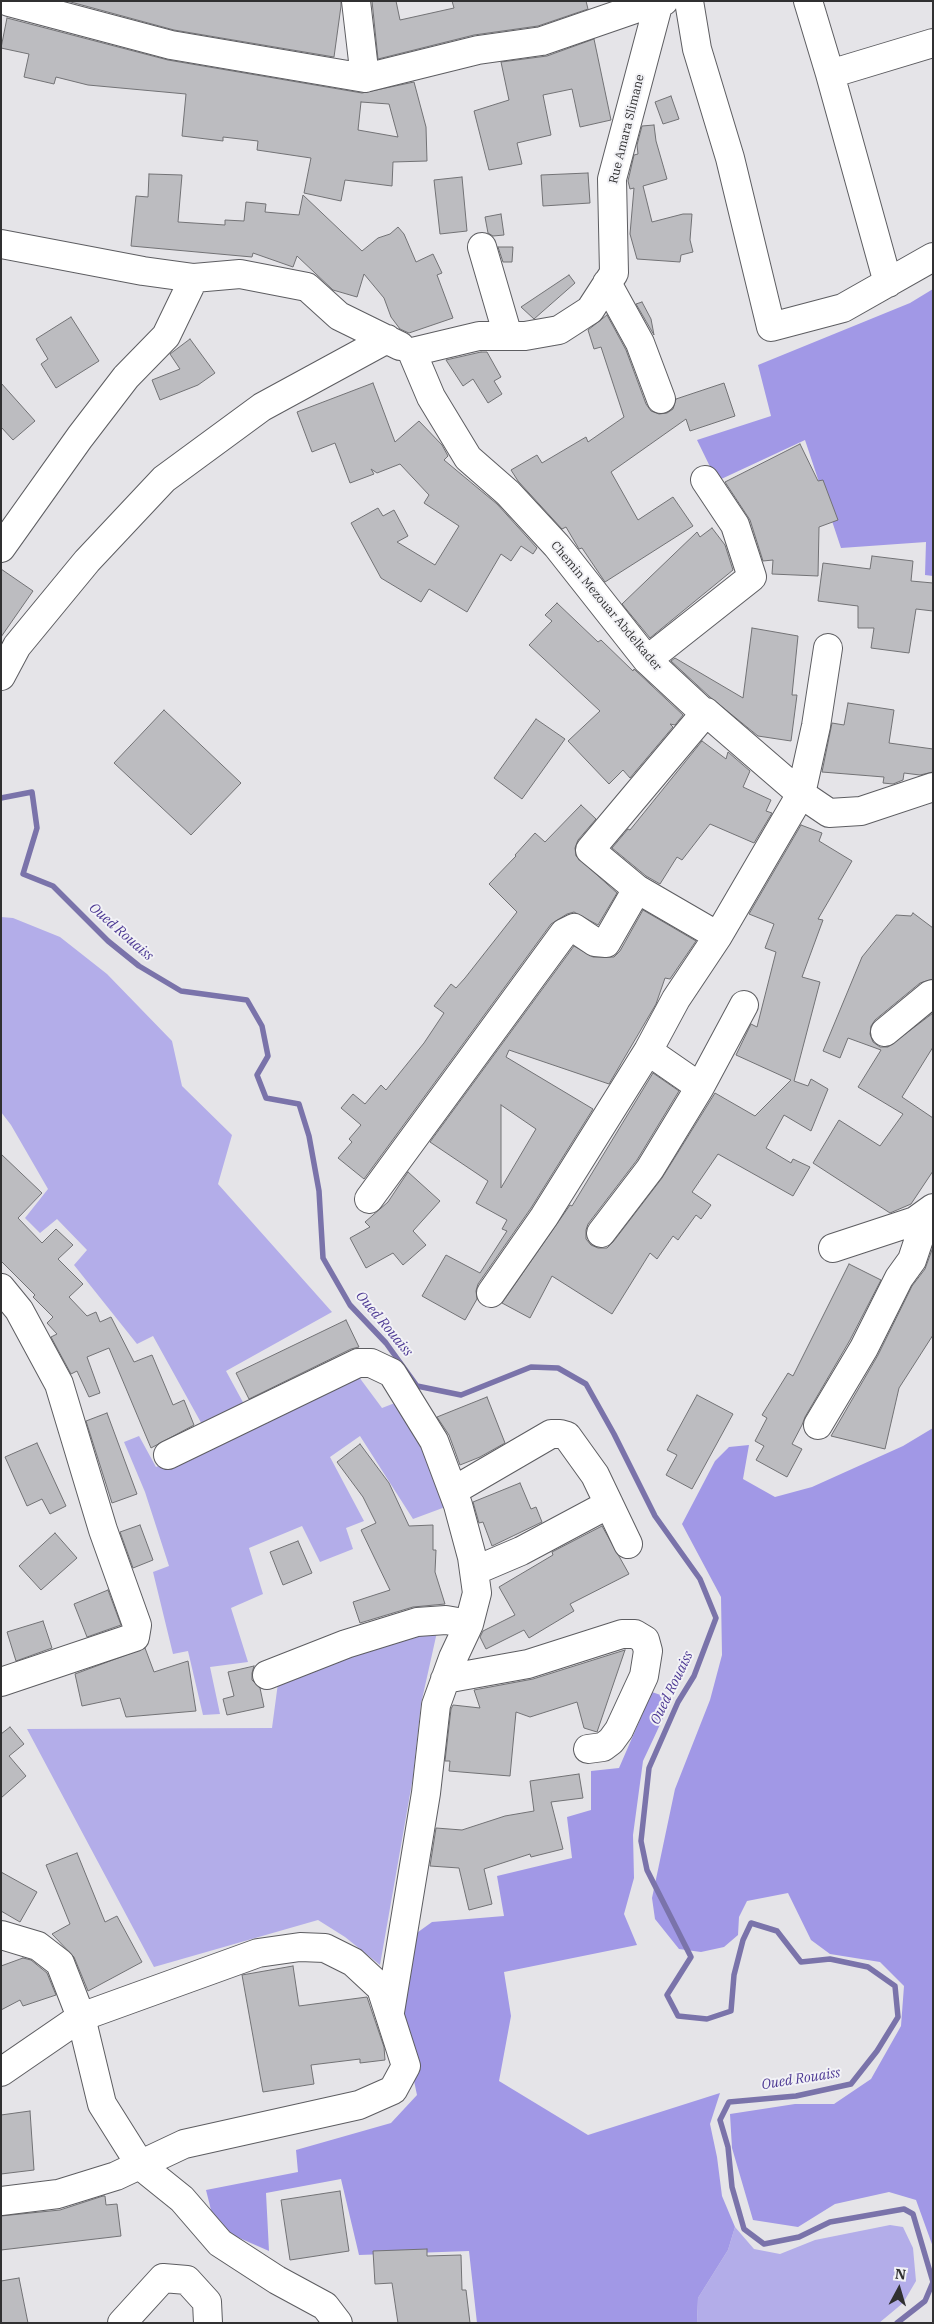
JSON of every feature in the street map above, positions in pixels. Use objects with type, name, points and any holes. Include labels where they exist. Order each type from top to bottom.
[{"type":"street","points":[[356,1],[365,78]]},
{"type":"street","points":[[689,1],[697,50],[730,158],[771,327],[842,308],[933,257]]},
{"type":"street","points":[[808,1],[888,283]]},
{"type":"street","points":[[9,2],[171,45],[365,78],[478,50],[542,41],[661,2]]},
{"type":"street","name":"Rue Amara Slimane","points":[[412,352],[479,336],[525,336],[560,330],[590,310],[614,273],[612,179],[661,2]]},
{"type":"street","points":[[830,74],[933,42]]},
{"type":"street","points":[[1,244],[143,271],[194,278],[240,274],[307,288],[339,316],[412,352]]},
{"type":"street","points":[[482,247],[508,336]]},
{"type":"street","points":[[1,548],[80,437],[126,378],[166,336],[194,278]]},
{"type":"street","points":[[607,283],[640,344],[661,399]]},
{"type":"street","points":[[1,676],[18,646],[87,560],[164,479],[262,407],[387,339]]},
{"type":"street","name":"Chemin Mezouar Abdelkader","points":[[412,352],[431,398],[468,458],[508,494],[557,546],[647,660],[702,712],[706,712],[801,794],[829,813],[861,811],[933,786]]},
{"type":"street","points":[[647,660],[752,577],[735,525],[706,480]]},
{"type":"street","points":[[492,1293],[544,1217],[648,1051],[676,999],[718,936],[801,794],[816,726],[828,648]]},
{"type":"street","points":[[706,712],[590,850],[637,889],[718,936]]},
{"type":"street","points":[[369,1199],[564,934],[574,928],[595,942],[606,943],[637,889]]},
{"type":"street","points":[[885,1032],[933,994]]},
{"type":"street","points":[[601,1233],[650,1169],[700,1087],[744,1005]]},
{"type":"street","points":[[648,1051],[700,1087]]},
{"type":"street","points":[[833,1248],[915,1222],[930,1210]]},
{"type":"street","points":[[818,1425],[864,1348],[899,1278],[912,1260],[930,1210]]},
{"type":"street","points":[[1,1288],[19,1310],[59,1384],[103,1530],[137,1625],[135,1636],[1,1682]]},
{"type":"street","points":[[168,1455],[358,1363],[371,1363],[392,1373],[434,1442],[470,1548],[477,1593],[470,1624],[445,1678],[436,1705],[426,1793],[389,2013]]},
{"type":"street","points":[[452,1492],[551,1434],[567,1436],[595,1475],[628,1544]]},
{"type":"street","points":[[474,1571],[521,1550],[609,1504]]},
{"type":"street","points":[[267,1675],[370,1635],[417,1622],[446,1620],[470,1624]]},
{"type":"street","points":[[445,1678],[528,1664],[622,1634],[635,1634],[645,1640],[648,1652],[644,1676],[620,1730],[612,1741],[603,1747],[588,1749]]},
{"type":"street","points":[[1,1935],[38,1946],[60,1963],[81,2016],[102,2104],[140,2166],[182,2199],[220,2243],[277,2280],[325,2306],[338,2323]]},
{"type":"street","points":[[1,2072],[81,2016],[258,1953],[300,1946],[325,1948],[354,1962],[382,1988],[406,2066],[393,2090],[359,2106],[184,2144],[116,2176],[58,2194],[1,2201]]},
{"type":"street","points":[[122,2323],[163,2278],[187,2280],[208,2302],[208,2323]]},
{"type":"shaded area","points":[[933,289],[933,576],[925,575],[926,542],[841,548],[805,440],[717,481],[697,440],[771,416],[758,365],[910,303]]},
{"type":"shaded area","points":[[1,917],[13,918],[60,937],[107,974],[172,1041],[182,1086],[232,1135],[218,1184],[332,1312],[226,1371],[245,1406],[204,1428],[153,1336],[137,1344],[74,1265],[87,1250],[57,1219],[40,1233],[25,1218],[48,1189],[11,1125],[1,1112]]},
{"type":"shaded area","points":[[356,1373],[382,1408],[400,1401],[436,1472],[448,1506],[413,1519],[360,1436],[330,1457],[364,1521],[346,1528],[353,1549],[320,1562],[302,1526],[249,1548],[263,1594],[231,1608],[248,1662],[210,1667],[220,1714],[203,1715],[188,1651],[173,1654],[153,1572],[169,1566],[145,1492],[124,1442],[139,1436],[156,1467],[224,1438]]},
{"type":"shaded area","points":[[933,1428],[933,2247],[916,2200],[889,2192],[835,2204],[798,2227],[753,2220],[732,2148],[730,2114],[795,2104],[834,2104],[871,2079],[901,2026],[904,1986],[880,1962],[830,1954],[811,1940],[788,1893],[747,1901],[739,1917],[738,1935],[724,1947],[701,1952],[679,1949],[655,1919],[652,1898],[675,1789],[710,1700],[722,1655],[721,1597],[682,1524],[715,1461],[729,1447],[749,1445],[743,1479],[775,1497],[812,1487],[903,1446]]},
{"type":"shaded area","points":[[437,1632],[421,1704],[413,1777],[380,1965],[345,1937],[318,1920],[154,1967],[27,1729],[272,1728],[278,1683],[413,1633]]},
{"type":"shaded area","points":[[652,1692],[672,1699],[643,1761],[633,1835],[634,1878],[624,1914],[637,1945],[504,1972],[511,2016],[499,2081],[588,2135],[720,2093],[710,2124],[722,2196],[735,2227],[728,2250],[698,2298],[697,2323],[477,2323],[469,2251],[359,2255],[341,2179],[266,2193],[269,2251],[228,2233],[213,2218],[206,2190],[298,2172],[296,2150],[391,2123],[417,2095],[399,2010],[414,1935],[432,1922],[504,1916],[497,1876],[572,1858],[567,1817],[591,1810],[591,1771],[619,1768]]},
{"type":"shaded area","points":[[890,2225],[903,2227],[913,2248],[916,2281],[903,2303],[879,2323],[697,2323],[698,2298],[728,2250],[735,2227],[754,2249],[780,2254],[815,2240]]},
{"type":"building","points":[[67,1],[341,1],[341,6],[334,57],[174,30]]},
{"type":"building","points":[[372,1],[396,1],[400,20],[454,8],[452,1],[586,1],[588,9],[538,26],[474,35],[378,59]]},
{"type":"building","points":[[7,18],[168,60],[362,93],[414,82],[426,127],[427,161],[393,162],[392,186],[345,180],[341,201],[304,193],[311,158],[257,150],[258,141],[223,137],[223,141],[182,136],[186,94],[88,85],[56,77],[54,84],[24,77],[29,54],[1,48]],"holes":[[[361,102],[389,104],[398,137],[358,130]]]},
{"type":"building","points":[[594,39],[611,120],[580,127],[572,89],[543,95],[551,135],[517,143],[522,164],[489,170],[474,111],[509,100],[501,62],[547,56]]},
{"type":"building","points":[[671,96],[679,119],[663,124],[655,102]]},
{"type":"building","points":[[654,125],[656,141],[667,179],[643,186],[652,222],[683,214],[692,214],[690,240],[693,252],[681,255],[680,262],[637,259],[630,234],[634,188],[630,189],[628,181],[634,155],[638,154],[637,145],[642,126]]},
{"type":"building","points":[[588,173],[590,203],[543,206],[541,175]]},
{"type":"building","points":[[149,174],[182,175],[178,222],[225,225],[225,220],[244,221],[246,202],[266,204],[265,212],[299,215],[303,195],[362,251],[378,238],[390,234],[398,227],[404,234],[416,262],[433,254],[442,273],[437,275],[453,318],[409,333],[400,329],[391,317],[384,298],[364,274],[357,297],[333,290],[297,256],[293,267],[253,253],[252,257],[131,246],[136,196],[148,197]]},
{"type":"building","points":[[462,177],[467,231],[440,234],[434,180]]},
{"type":"building","points":[[501,214],[504,235],[493,236],[488,233],[485,217]]},
{"type":"building","points":[[498,247],[513,247],[512,262],[503,262]]},
{"type":"building","points":[[569,275],[575,283],[534,319],[521,307]]},
{"type":"building","points":[[642,302],[651,319],[654,335],[636,304]]},
{"type":"building","points":[[607,315],[626,350],[646,404],[651,411],[659,414],[667,413],[673,409],[676,399],[724,383],[735,416],[690,431],[686,419],[611,472],[638,520],[673,497],[693,526],[605,582],[582,548],[579,549],[566,527],[562,529],[518,481],[511,470],[537,455],[542,463],[586,437],[588,442],[624,417],[601,347],[594,349],[588,330]]},
{"type":"building","points":[[71,317],[99,361],[56,388],[41,364],[48,359],[36,339]]},
{"type":"building","points":[[190,339],[215,373],[198,385],[160,400],[152,380],[180,369],[170,354]]},
{"type":"building","points":[[487,352],[501,377],[494,381],[502,394],[488,403],[473,379],[463,386],[446,360]]},
{"type":"building","points":[[1,383],[35,421],[13,440],[1,427]]},
{"type":"building","points":[[373,383],[395,442],[419,421],[442,445],[448,456],[444,460],[497,504],[537,548],[533,554],[521,546],[511,561],[501,554],[467,612],[429,589],[421,602],[381,578],[351,523],[378,508],[383,516],[394,510],[408,536],[397,542],[435,565],[459,526],[424,503],[429,495],[400,464],[377,473],[371,469],[374,474],[350,483],[335,443],[312,452],[297,412]]},
{"type":"building","points":[[800,444],[818,481],[823,480],[838,520],[819,527],[818,576],[772,574],[773,560],[763,561],[750,520],[725,482]]},
{"type":"building","points":[[712,528],[725,545],[733,570],[650,638],[622,604],[697,532],[700,537]]},
{"type":"building","points":[[872,556],[913,561],[911,581],[933,583],[933,611],[916,609],[909,653],[871,648],[874,628],[858,628],[858,606],[818,601],[823,563],[870,569]]},
{"type":"building","points":[[1,569],[33,591],[1,637]]},
{"type":"building","points":[[557,603],[598,642],[601,640],[683,715],[675,725],[670,724],[673,727],[630,778],[623,770],[609,784],[568,741],[600,711],[529,645],[552,621],[545,615]]},
{"type":"building","points":[[752,628],[798,636],[792,695],[797,695],[791,741],[758,736],[710,697],[671,661],[675,658],[743,698]]},
{"type":"building","points":[[848,703],[894,710],[889,743],[933,749],[933,772],[920,775],[904,773],[903,780],[893,784],[883,783],[884,777],[822,772],[832,723],[844,725]]},
{"type":"building","points":[[164,710],[241,783],[191,835],[114,763]]},
{"type":"building","points":[[536,719],[565,739],[522,799],[494,778]]},
{"type":"building","points":[[702,741],[726,759],[728,752],[750,771],[743,787],[771,800],[766,811],[772,813],[754,843],[710,824],[682,860],[677,857],[660,884],[646,876],[612,848],[628,829],[630,830]]},
{"type":"building","points":[[581,805],[596,819],[578,840],[575,848],[576,856],[617,893],[598,925],[574,912],[551,924],[364,1179],[338,1158],[352,1142],[349,1139],[361,1125],[341,1108],[353,1094],[365,1104],[381,1085],[386,1090],[424,1043],[444,1013],[434,1006],[451,984],[456,988],[465,978],[517,912],[489,884],[535,833],[545,842]]},
{"type":"building","points":[[801,825],[822,833],[819,841],[852,861],[818,919],[823,920],[802,977],[820,982],[794,1081],[808,1086],[811,1079],[828,1089],[811,1131],[784,1115],[766,1148],[791,1163],[793,1159],[810,1167],[793,1196],[718,1154],[692,1192],[711,1205],[701,1219],[696,1215],[678,1240],[673,1236],[657,1259],[650,1253],[612,1314],[552,1276],[530,1318],[502,1303],[570,1205],[572,1206],[653,1073],[679,1091],[637,1160],[588,1224],[586,1239],[591,1245],[598,1248],[607,1248],[613,1242],[662,1178],[715,1093],[755,1116],[791,1080],[736,1055],[751,1024],[757,1027],[776,952],[765,948],[774,924],[749,914]]},
{"type":"building","points":[[643,910],[696,941],[670,979],[665,978],[656,1004],[609,1084],[509,1050],[506,1057],[593,1109],[531,1208],[478,1284],[476,1291],[477,1299],[465,1320],[422,1296],[446,1255],[480,1273],[507,1231],[502,1229],[507,1220],[476,1203],[488,1181],[430,1142],[574,946],[593,957],[614,957],[620,951]],"holes":[[[501,1105],[536,1129],[501,1188]]]},
{"type":"building","points":[[913,913],[933,928],[933,979],[920,983],[875,1020],[871,1026],[870,1034],[873,1042],[880,1047],[888,1047],[933,1013],[933,1047],[902,1097],[933,1118],[933,1171],[911,1204],[890,1213],[813,1163],[839,1120],[880,1146],[903,1114],[858,1087],[881,1050],[848,1038],[840,1058],[823,1051],[862,957],[896,915],[911,916]]},
{"type":"building","points":[[1,1154],[42,1193],[18,1218],[42,1243],[56,1229],[73,1245],[58,1259],[83,1284],[69,1297],[87,1316],[96,1312],[100,1322],[111,1317],[134,1362],[152,1355],[173,1405],[184,1400],[194,1425],[151,1448],[109,1348],[87,1357],[100,1393],[89,1397],[77,1371],[71,1374],[51,1337],[57,1334],[47,1323],[53,1317],[33,1297],[35,1295],[1,1261]]},
{"type":"building","points":[[408,1172],[440,1201],[413,1231],[426,1245],[403,1265],[393,1253],[366,1268],[350,1238],[370,1227],[365,1222],[388,1202]]},
{"type":"building","points":[[933,1247],[933,1335],[899,1388],[885,1449],[831,1436],[878,1355],[912,1286],[925,1269]]},
{"type":"building","points":[[849,1264],[881,1280],[792,1444],[802,1449],[787,1477],[756,1460],[764,1446],[755,1441],[767,1418],[762,1415],[788,1373],[793,1376]]},
{"type":"building","points":[[346,1320],[359,1347],[351,1349],[249,1399],[236,1373]]},
{"type":"building","points":[[697,1395],[733,1414],[692,1489],[666,1475],[677,1455],[667,1450]]},
{"type":"building","points":[[487,1397],[505,1443],[480,1457],[460,1465],[449,1435],[437,1417]]},
{"type":"building","points":[[107,1413],[137,1494],[112,1503],[86,1421]]},
{"type":"building","points":[[37,1443],[66,1506],[50,1514],[42,1499],[27,1506],[5,1457]]},
{"type":"building","points":[[360,1444],[389,1483],[409,1526],[433,1525],[433,1550],[436,1550],[435,1572],[445,1604],[413,1607],[360,1623],[353,1602],[390,1590],[361,1530],[376,1523],[363,1497],[337,1462]]},
{"type":"building","points":[[520,1483],[531,1509],[536,1507],[542,1522],[492,1546],[483,1522],[479,1523],[473,1502]]},
{"type":"building","points":[[140,1525],[153,1560],[133,1568],[120,1532]]},
{"type":"building","points":[[602,1526],[629,1574],[570,1604],[574,1611],[529,1638],[524,1630],[486,1649],[480,1637],[483,1631],[515,1615],[499,1587],[553,1555],[552,1552]]},
{"type":"building","points":[[55,1533],[77,1558],[41,1590],[19,1566]]},
{"type":"building","points":[[298,1541],[312,1573],[283,1585],[270,1552]]},
{"type":"building","points":[[108,1590],[121,1625],[87,1637],[74,1604]]},
{"type":"building","points":[[43,1621],[52,1648],[16,1661],[7,1632]]},
{"type":"building","points":[[145,1648],[154,1672],[188,1661],[196,1711],[126,1717],[120,1698],[82,1706],[75,1674]]},
{"type":"building","points":[[625,1650],[597,1732],[584,1728],[577,1702],[530,1717],[516,1712],[510,1776],[449,1771],[450,1761],[445,1761],[451,1709],[453,1705],[480,1708],[474,1690],[533,1679]]},
{"type":"building","points":[[254,1666],[252,1680],[260,1688],[264,1707],[227,1715],[223,1699],[234,1696],[228,1672]]},
{"type":"building","points":[[10,1727],[24,1744],[9,1756],[26,1776],[1,1798],[1,1734]]},
{"type":"building","points":[[579,1774],[583,1798],[551,1802],[563,1849],[531,1857],[530,1854],[484,1869],[492,1904],[469,1910],[459,1868],[430,1866],[436,1828],[462,1830],[505,1816],[534,1811],[530,1781]]},
{"type":"building","points":[[77,1853],[105,1922],[117,1916],[142,1962],[88,1991],[74,1957],[52,1934],[70,1924],[46,1865]]},
{"type":"building","points":[[1,1872],[37,1892],[20,1922],[1,1911]]},
{"type":"building","points":[[23,1958],[31,1960],[47,1973],[56,1995],[23,2006],[20,2000],[1,2010],[1,1966]]},
{"type":"building","points":[[293,1966],[299,2006],[367,1997],[384,2047],[385,2060],[360,2063],[360,2059],[311,2065],[314,2084],[263,2092],[242,1975]]},
{"type":"building","points":[[30,2111],[34,2170],[1,2174],[1,2115]]},
{"type":"building","points":[[340,2191],[349,2251],[290,2260],[281,2200]]},
{"type":"building","points":[[105,2196],[106,2205],[117,2204],[121,2236],[1,2250],[1,2216],[60,2210]]},
{"type":"building","points":[[427,2249],[427,2256],[461,2255],[462,2290],[466,2290],[470,2323],[398,2323],[392,2283],[375,2284],[373,2251]]},
{"type":"building","points":[[19,2278],[28,2323],[1,2323],[1,2281]]},
{"type":"waterway","name":"Oued Rouaiss","points":[[1,798],[32,792],[37,828],[23,874],[53,886],[108,941],[139,966],[181,991],[247,1000],[262,1026],[268,1056],[257,1075],[266,1098],[299,1104],[309,1136],[319,1191],[323,1258],[350,1305],[386,1343],[417,1386],[461,1395],[531,1367],[558,1368],[586,1384],[614,1434],[655,1516],[700,1579],[716,1618],[694,1676],[678,1702],[649,1768],[641,1841],[647,1870],[691,1957],[667,1995],[678,2016],[707,2019],[731,2011],[734,1975],[743,1940],[751,1923],[777,1931],[801,1962],[830,1959],[868,1967],[895,1986],[898,2017],[877,2051],[851,2084],[796,2096],[729,2102],[720,2120],[728,2147],[732,2187],[744,2229],[764,2244],[799,2237],[830,2222],[904,2209],[913,2214],[933,2282],[925,2301],[897,2323]]}]
